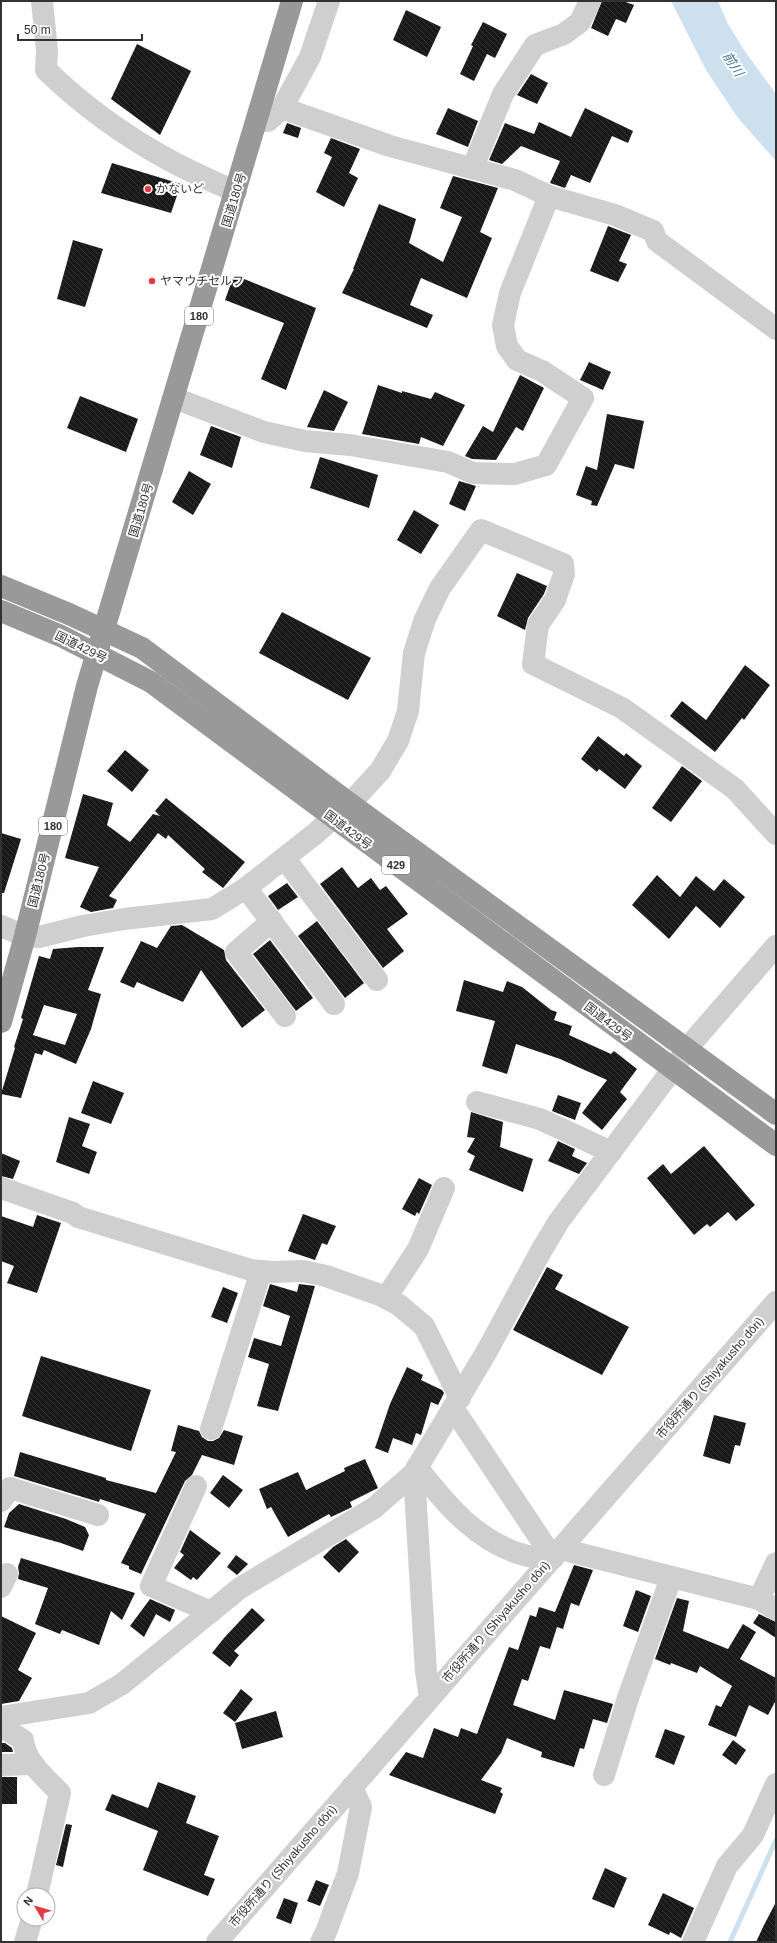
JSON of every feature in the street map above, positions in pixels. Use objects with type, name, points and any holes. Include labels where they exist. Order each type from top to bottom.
[{"type":"highway","name":"国道180号","points":[[1,1022],[25,936],[87,686],[292,1]]},
{"type":"highway","name":"国道429号","points":[[1,586],[142,648],[349,803],[688,1048],[776,1114]]},
{"type":"highway","name":"国道429号","points":[[1,611],[61,636],[151,682],[672,1070],[776,1145]]},
{"type":"street","points":[[42,1],[47,51],[46,70],[62,86],[108,122],[169,160],[236,192]]},
{"type":"street","points":[[257,121],[268,121],[282,108],[310,57],[329,1]]},
{"type":"street","points":[[472,167],[503,94],[534,44],[564,34],[580,22],[590,1]]},
{"type":"street","points":[[282,108],[390,146],[472,167],[515,180],[549,196],[615,215],[653,231],[657,241],[776,329]]},
{"type":"street","points":[[174,398],[264,432],[305,441],[350,445],[448,462],[473,473],[514,474],[546,465],[583,398],[542,371],[517,360],[507,346],[503,325],[510,293],[549,196]]},
{"type":"street","points":[[1,926],[25,936],[38,937],[83,926],[124,919],[212,909],[246,888],[285,858],[349,803],[380,771],[398,741],[408,711],[414,653],[425,619],[440,588],[480,530],[563,564],[564,574],[555,600],[538,625],[533,664],[622,708],[735,789],[776,834]]},
{"type":"street","points":[[285,858],[377,980]]},
{"type":"street","points":[[246,888],[334,1004]]},
{"type":"street","points":[[272,921],[236,952],[285,1016]]},
{"type":"street","points":[[1,1717],[89,1703],[122,1684],[240,1588],[374,1508],[415,1470],[456,1403],[559,1221],[688,1048],[776,946]]},
{"type":"street","points":[[476,1102],[540,1119],[611,1152]]},
{"type":"street","points":[[1,1188],[86,1219],[251,1270],[303,1271],[326,1276],[386,1298],[399,1305],[424,1326],[456,1403],[557,1554]]},
{"type":"street","points":[[386,1298],[418,1249],[444,1188]]},
{"type":"street","points":[[211,1429],[261,1271]]},
{"type":"street","name":"市役所通り (Shiyakusho dōri)","points":[[217,1942],[776,1302]]},
{"type":"street","points":[[415,1470],[460,1518],[497,1545],[528,1556],[557,1554],[671,1578],[768,1604],[776,1563]]},
{"type":"street","points":[[415,1470],[426,1672],[430,1697]]},
{"type":"street","points":[[196,1486],[151,1586],[211,1612]]},
{"type":"street","points":[[1,1502],[10,1488],[98,1515]]},
{"type":"street","points":[[604,1775],[629,1695],[671,1578]]},
{"type":"street","points":[[1,1726],[23,1740],[24,1748],[33,1764],[60,1793],[39,1887]]},
{"type":"street","points":[[1,1765],[33,1764]]},
{"type":"street","points":[[693,1942],[727,1866],[753,1835],[776,1784]]},
{"type":"street","points":[[320,1942],[326,1932],[348,1873],[361,1807],[352,1787]]},
{"type":"street","points":[[25,1942],[30,1927]]},
{"type":"water","name":"前川","points":[[671,1],[718,1],[727,22],[744,50],[776,94],[776,161],[738,118],[706,70]]},
{"type":"building","points":[[602,1],[623,1],[634,5],[626,23],[616,19],[608,36],[591,28]]},
{"type":"building","points":[[406,10],[441,27],[427,57],[393,40]]},
{"type":"building","points":[[483,22],[507,34],[495,58],[487,54],[474,81],[460,74],[473,46],[471,45]]},
{"type":"building","points":[[137,44],[191,71],[160,135],[111,99]]},
{"type":"building","points":[[531,74],[548,83],[537,104],[517,95]]},
{"type":"building","points":[[448,108],[478,121],[468,147],[436,134]]},
{"type":"building","points":[[585,108],[633,131],[628,143],[612,136],[590,183],[571,175],[565,188],[550,183],[560,161],[521,146],[502,164],[489,160],[505,123],[534,134],[539,122],[571,137]]},
{"type":"building","points":[[287,123],[301,128],[298,138],[283,133]]},
{"type":"building","points":[[331,138],[360,149],[349,173],[358,178],[344,207],[316,192],[332,157],[324,153]]},
{"type":"building","points":[[112,163],[181,184],[171,213],[101,193]]},
{"type":"building","points":[[453,176],[498,188],[480,232],[492,238],[467,298],[421,278],[410,305],[433,315],[427,328],[342,293],[354,269],[379,204],[416,219],[409,243],[443,262],[462,217],[440,208]]},
{"type":"building","points":[[608,226],[631,235],[619,261],[627,264],[618,282],[590,271]]},
{"type":"building","points":[[73,240],[103,249],[85,307],[57,299]]},
{"type":"building","points":[[234,275],[316,308],[286,390],[261,379],[284,323],[225,300]]},
{"type":"building","points":[[589,362],[611,372],[603,390],[580,380]]},
{"type":"building","points":[[520,375],[544,388],[523,431],[516,427],[496,460],[472,459],[465,456],[483,426],[493,432]]},
{"type":"building","points":[[378,385],[402,393],[402,391],[431,399],[435,392],[465,405],[443,446],[421,437],[419,444],[362,434]]},
{"type":"building","points":[[324,390],[348,402],[334,431],[307,427]]},
{"type":"building","points":[[80,396],[138,419],[126,452],[67,428]]},
{"type":"building","points":[[607,414],[644,421],[634,469],[615,464],[597,506],[591,505],[592,501],[576,495],[586,466],[597,470]]},
{"type":"building","points":[[211,426],[241,437],[232,468],[200,455]]},
{"type":"building","points":[[320,457],[378,475],[369,508],[310,488]]},
{"type":"building","points":[[189,471],[211,484],[193,515],[172,502]]},
{"type":"building","points":[[459,481],[476,486],[465,511],[449,504]]},
{"type":"building","points":[[414,510],[439,525],[421,554],[397,540]]},
{"type":"building","points":[[517,573],[547,586],[544,594],[528,618],[525,630],[497,616]]},
{"type":"building","points":[[282,612],[371,658],[348,700],[259,653]]},
{"type":"building","points":[[745,665],[770,685],[744,720],[742,718],[715,752],[670,716],[682,701],[706,720]]},
{"type":"building","points":[[598,736],[624,756],[626,753],[642,766],[625,789],[599,769],[597,772],[581,759]]},
{"type":"building","points":[[125,750],[149,770],[132,792],[107,771]]},
{"type":"building","points":[[682,766],[702,781],[671,822],[652,808]]},
{"type":"building","points":[[83,794],[113,803],[107,825],[130,842],[153,814],[160,816],[155,811],[166,798],[245,862],[223,888],[202,872],[205,869],[168,835],[166,839],[158,833],[109,896],[117,900],[113,908],[91,912],[80,907],[99,867],[65,858]]},
{"type":"building","points":[[1,833],[21,839],[4,893],[1,893]]},
{"type":"building","points":[[342,867],[358,888],[371,878],[380,890],[386,886],[408,914],[387,929],[404,951],[383,968],[320,884]]},
{"type":"building","points":[[657,875],[680,897],[696,876],[714,891],[724,879],[745,897],[720,928],[696,906],[669,939],[632,905]]},
{"type":"building","points":[[287,883],[298,897],[278,910],[268,896]]},
{"type":"building","points":[[317,921],[364,983],[345,998],[298,936]]},
{"type":"building","points":[[182,925],[224,950],[226,960],[265,1010],[242,1028],[201,970],[183,1002],[137,982],[134,988],[120,982],[141,941],[157,948],[171,926]]},
{"type":"building","points":[[270,940],[313,998],[296,1011],[253,954]]},
{"type":"building","points":[[104,947],[88,990],[101,994],[91,1029],[76,1064],[44,1050],[42,1055],[35,1053],[21,1098],[1,1094],[23,1019],[21,1018],[39,956],[50,959],[53,949]],"holes":[[[44,1005],[77,1014],[65,1045],[33,1035]]]},
{"type":"building","points":[[464,980],[503,992],[507,981],[522,987],[551,1010],[557,1012],[554,1020],[572,1026],[569,1035],[611,1054],[614,1051],[637,1069],[620,1092],[627,1099],[602,1130],[582,1113],[607,1080],[560,1059],[516,1044],[507,1074],[482,1066],[495,1021],[456,1011]]},
{"type":"building","points":[[93,1081],[124,1093],[111,1124],[81,1113]]},
{"type":"building","points":[[558,1095],[581,1103],[575,1120],[552,1111]]},
{"type":"building","points":[[471,1112],[503,1122],[500,1147],[533,1159],[523,1192],[469,1170],[475,1156],[467,1152],[475,1138],[467,1137]]},
{"type":"building","points":[[69,1117],[90,1124],[82,1146],[97,1152],[89,1174],[56,1162]]},
{"type":"building","points":[[558,1141],[575,1149],[572,1156],[587,1163],[579,1174],[548,1161]]},
{"type":"building","points":[[704,1146],[755,1205],[736,1221],[728,1212],[710,1227],[707,1224],[694,1235],[647,1178],[663,1164],[671,1174]]},
{"type":"building","points":[[1,1153],[20,1161],[13,1179],[1,1176]]},
{"type":"building","points":[[419,1178],[432,1185],[419,1214],[417,1212],[415,1216],[402,1209]]},
{"type":"building","points":[[303,1214],[336,1226],[327,1245],[322,1243],[315,1260],[288,1251]]},
{"type":"building","points":[[37,1215],[61,1223],[37,1293],[7,1283],[14,1266],[1,1261],[1,1216],[33,1227]]},
{"type":"building","points":[[547,1267],[563,1275],[555,1289],[629,1327],[602,1375],[513,1330]]},
{"type":"building","points":[[270,1284],[297,1292],[299,1284],[315,1286],[278,1411],[257,1406],[269,1364],[248,1357],[254,1338],[281,1346],[290,1316],[263,1306]]},
{"type":"building","points":[[223,1287],[238,1293],[227,1323],[211,1317]]},
{"type":"building","points":[[41,1356],[151,1390],[131,1451],[22,1416]]},
{"type":"building","points":[[407,1367],[423,1375],[421,1380],[442,1390],[444,1393],[438,1405],[431,1402],[421,1435],[416,1433],[412,1445],[393,1438],[388,1453],[375,1448],[390,1404]]},
{"type":"building","points":[[714,1415],[746,1423],[740,1446],[735,1445],[730,1464],[703,1456]]},
{"type":"building","points":[[178,1425],[199,1431],[202,1437],[208,1441],[213,1441],[219,1438],[224,1430],[243,1436],[234,1465],[202,1455],[192,1475],[185,1481],[141,1574],[129,1569],[129,1566],[121,1563],[146,1514],[100,1499],[99,1502],[14,1476],[20,1452],[106,1478],[106,1480],[156,1493],[176,1452],[171,1451]]},
{"type":"building","points":[[365,1459],[378,1488],[350,1502],[352,1507],[331,1517],[329,1514],[288,1537],[271,1507],[267,1509],[259,1489],[298,1472],[306,1490],[345,1471],[344,1468]]},
{"type":"building","points":[[223,1475],[243,1490],[229,1508],[210,1493]]},
{"type":"building","points":[[19,1504],[66,1519],[85,1527],[89,1535],[83,1551],[61,1543],[4,1527],[9,1513]]},
{"type":"building","points":[[190,1530],[221,1553],[197,1580],[193,1577],[191,1580],[174,1568],[184,1555],[180,1552]]},
{"type":"building","points":[[346,1539],[359,1552],[339,1573],[323,1557],[333,1547]]},
{"type":"building","points":[[236,1555],[248,1564],[237,1575],[227,1567]]},
{"type":"building","points":[[21,1558],[135,1593],[122,1620],[111,1611],[99,1645],[62,1630],[60,1634],[35,1624],[48,1588],[18,1579],[18,1567]]},
{"type":"building","points":[[574,1565],[593,1570],[579,1606],[571,1603],[563,1629],[557,1627],[550,1649],[540,1646],[528,1681],[522,1679],[513,1705],[555,1720],[564,1690],[613,1704],[607,1723],[593,1719],[584,1749],[580,1748],[574,1767],[541,1757],[542,1752],[507,1738],[501,1753],[481,1780],[502,1788],[500,1792],[503,1794],[495,1814],[389,1775],[406,1752],[423,1758],[434,1728],[458,1737],[461,1728],[477,1734],[509,1647],[518,1650],[530,1615],[536,1617],[539,1607],[555,1612]]},
{"type":"building","points":[[636,1590],[651,1596],[638,1632],[623,1626]]},
{"type":"building","points":[[677,1598],[689,1601],[683,1631],[728,1649],[743,1624],[756,1632],[740,1659],[776,1678],[776,1700],[768,1715],[749,1705],[736,1737],[708,1725],[716,1705],[721,1707],[732,1686],[700,1666],[697,1673],[671,1663],[670,1665],[655,1659]]},
{"type":"building","points":[[150,1599],[175,1610],[170,1622],[156,1614],[144,1637],[130,1626]]},
{"type":"building","points":[[252,1608],[265,1620],[234,1651],[239,1655],[230,1667],[212,1653]]},
{"type":"building","points":[[759,1614],[776,1622],[776,1638],[753,1623]]},
{"type":"building","points":[[1,1616],[36,1633],[18,1670],[32,1678],[19,1701],[1,1704]]},
{"type":"building","points":[[241,1689],[253,1699],[235,1722],[223,1713]]},
{"type":"building","points":[[276,1711],[283,1737],[242,1749],[235,1723]]},
{"type":"building","points":[[665,1729],[685,1736],[674,1765],[655,1757]]},
{"type":"building","points":[[733,1740],[746,1750],[736,1765],[722,1755]]},
{"type":"building","points":[[1,1743],[5,1743],[12,1748],[13,1752],[1,1752]]},
{"type":"building","points":[[1,1777],[17,1777],[17,1804],[1,1804]]},
{"type":"building","points":[[158,1782],[196,1796],[186,1823],[219,1836],[204,1875],[215,1879],[208,1896],[143,1870],[158,1831],[105,1810],[112,1794],[148,1808]]},
{"type":"building","points":[[66,1824],[72,1825],[63,1867],[56,1865]]},
{"type":"building","points":[[605,1868],[627,1878],[614,1908],[592,1899]]},
{"type":"building","points":[[316,1880],[329,1885],[320,1906],[307,1901]]},
{"type":"building","points":[[663,1893],[694,1908],[681,1938],[670,1932],[669,1935],[648,1925]]},
{"type":"building","points":[[284,1898],[298,1903],[291,1924],[276,1918]]},
{"type":"building","points":[[776,1902],[776,1942],[756,1942],[764,1925]]},
{"type":"waterway","points":[[730,1942],[776,1840]]},
{"type":"place","name":"かないど","points":[[148,189]]},
{"type":"place","name":"ヤマウチセルフ","points":[[152,281]]}]
